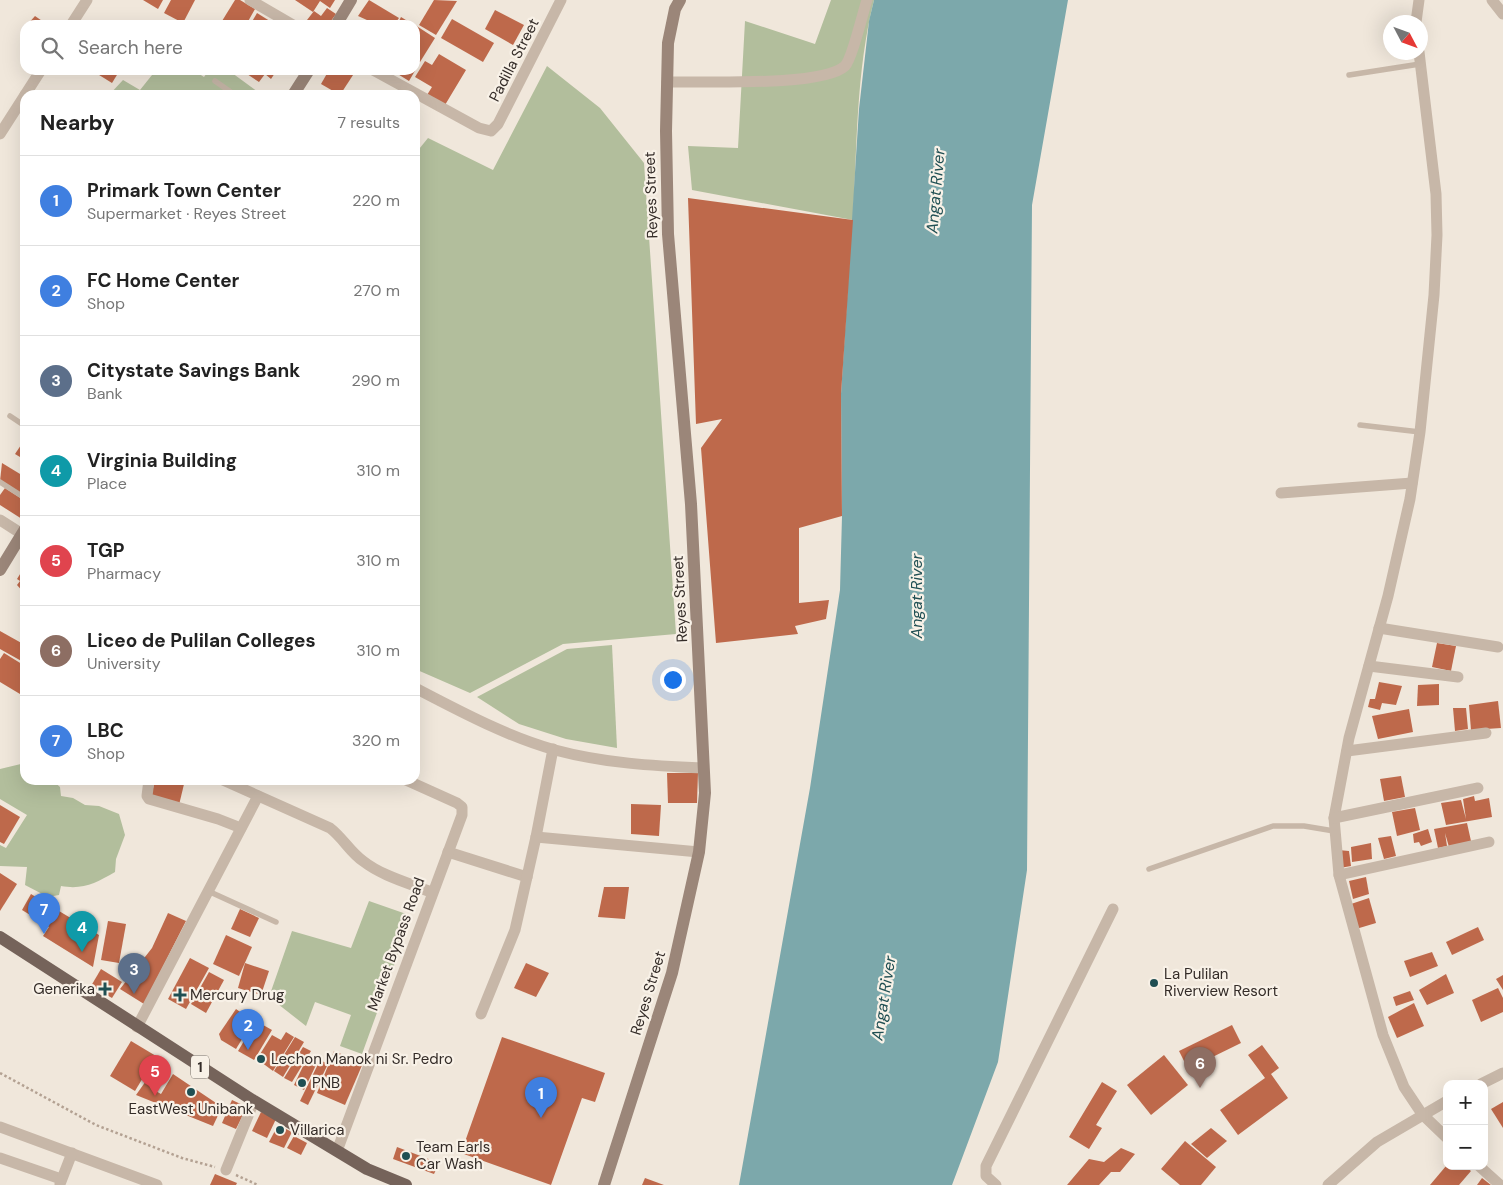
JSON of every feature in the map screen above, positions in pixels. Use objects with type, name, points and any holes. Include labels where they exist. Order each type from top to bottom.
[{"type":"main road","name":"1","points":[[0,937],[137,1027],[337,1151],[375,1173],[406,1185]]},
{"type":"street","points":[[73,20],[87,0]]},
{"type":"street","points":[[250,0],[284,20]]},
{"type":"street","points":[[339,20],[351,0]]},
{"type":"street","name":"Padilla Street","points":[[420,96],[479,128],[490,131],[498,124],[561,0]]},
{"type":"street","name":"Reyes Street","points":[[604,1185],[672,973],[699,852],[705,793],[703,715],[691,504],[668,234],[668,43],[675,9],[680,0]]},
{"type":"street","points":[[667,82],[811,79],[835,73],[847,65],[867,0]]},
{"type":"street","points":[[1417,15],[1419,0]]},
{"type":"street","points":[[1492,0],[1503,14]]},
{"type":"street","points":[[1420,60],[1436,194],[1437,236],[1434,295],[1420,432],[1412,483],[1380,628],[1368,666],[1347,751],[1334,818],[1334,831],[1339,875],[1383,1035],[1404,1087],[1422,1114],[1443,1134]]},
{"type":"street","points":[[28,90],[38,75]]},
{"type":"street","points":[[296,90],[306,75]]},
{"type":"street","name":"Padilla Street","points":[[382,75],[410,90]]},
{"type":"street","points":[[0,134],[20,103]]},
{"type":"street","points":[[1281,493],[1412,483]]},
{"type":"street","points":[[0,520],[20,530]]},
{"type":"street","points":[[0,570],[20,538]]},
{"type":"street","points":[[1380,628],[1498,647]]},
{"type":"street","points":[[1368,666],[1458,677]]},
{"type":"street","points":[[420,691],[478,721],[553,749],[641,765],[703,768]]},
{"type":"street","points":[[1347,751],[1486,733]]},
{"type":"street","points":[[481,1014],[515,930],[553,749]]},
{"type":"street","points":[[148,785],[147,796],[149,799],[218,819],[240,828]]},
{"type":"street","points":[[234,785],[330,828],[341,837],[351,852],[364,862],[384,873],[431,892]]},
{"type":"street","name":"Market Bypass Road","points":[[337,1151],[431,892],[462,814],[462,808],[457,803],[417,785]]},
{"type":"street","points":[[1334,818],[1478,788]]},
{"type":"street","points":[[137,1027],[258,796]]},
{"type":"street","points":[[536,837],[699,852]]},
{"type":"street","points":[[1339,875],[1488,842]]},
{"type":"street","points":[[448,852],[527,877]]},
{"type":"street","points":[[996,1185],[986,1176],[986,1166],[1113,909]]},
{"type":"street","points":[[1488,1080],[1503,1073]]},
{"type":"street","points":[[226,1170],[254,1100]]},
{"type":"street","points":[[1328,1185],[1377,1142],[1422,1114],[1443,1104]]},
{"type":"street","points":[[0,1127],[157,1185]]},
{"type":"street","points":[[0,1158],[60,1182],[72,1153]]},
{"type":"street","points":[[1483,1170],[1500,1185]]},
{"type":"lane","points":[[1350,75],[1412,60]]},
{"type":"lane","points":[[215,81],[228,90]]},
{"type":"lane","points":[[10,416],[20,423]]},
{"type":"lane","points":[[1360,425],[1420,432]]},
{"type":"lane","points":[[0,482],[20,495]]},
{"type":"lane","points":[[1149,869],[1273,826],[1304,826],[1334,831]]},
{"type":"lane","points":[[208,891],[276,922]]},
{"type":"path","points":[[0,1073],[96,1125],[182,1158],[226,1170],[258,1185]]},
{"type":"green space","points":[[831,0],[874,0],[860,82],[853,220],[692,190],[688,146],[738,148],[745,21],[815,44]]},
{"type":"green space","points":[[547,66],[600,108],[644,163],[676,634],[563,644],[470,693],[420,671],[420,148],[428,138],[493,170]]},
{"type":"green space","points":[[152,75],[201,75],[204,77],[205,75],[235,75],[255,90],[140,90]]},
{"type":"green space","points":[[123,80],[140,90],[114,90]]},
{"type":"green space","points":[[612,645],[617,748],[566,739],[519,724],[477,697],[567,649]]},
{"type":"green space","points":[[20,764],[20,785],[58,785],[60,787],[61,796],[73,798],[85,805],[99,806],[119,814],[125,835],[116,859],[115,872],[89,885],[76,887],[61,886],[59,895],[48,897],[25,885],[27,867],[0,866],[0,845],[6,848],[27,815],[0,799],[0,769]]},
{"type":"green space","points":[[369,901],[412,916],[362,1054],[340,1046],[351,1015],[315,1002],[306,1026],[269,997],[292,931],[351,948]]},
{"type":"water","name":"Angat River","points":[[874,0],[1068,0],[1032,205],[1027,870],[998,1062],[952,1185],[739,1185],[810,788],[840,590],[842,516],[841,394],[859,109],[869,21]]},
{"type":"building","points":[[143,0],[163,0],[158,9]]},
{"type":"building","points":[[171,0],[195,0],[185,20],[177,20],[164,13]]},
{"type":"building","points":[[235,0],[240,0],[255,9],[249,20],[223,20]]},
{"type":"building","points":[[295,0],[335,0],[330,8],[320,1],[313,12]]},
{"type":"building","points":[[369,0],[399,18],[398,20],[367,20],[358,16]]},
{"type":"building","points":[[434,0],[457,1],[436,35],[420,26]]},
{"type":"building","points":[[327,8],[336,14],[332,20],[307,20],[314,11],[321,16]]},
{"type":"building","points":[[495,10],[524,25],[513,45],[485,29]]},
{"type":"building","points":[[257,13],[268,20],[253,20]]},
{"type":"building","points":[[35,16],[41,20],[31,20]]},
{"type":"building","points":[[452,19],[494,43],[483,62],[441,38]]},
{"type":"building","points":[[420,28],[435,38],[420,62]]},
{"type":"building","points":[[439,54],[466,70],[445,105],[427,95],[432,87],[415,77],[420,75],[420,69],[425,61],[432,65]]},
{"type":"building","points":[[99,75],[117,75],[112,83]]},
{"type":"building","points":[[248,75],[264,75],[259,82]]},
{"type":"building","points":[[326,75],[353,75],[343,90],[331,90],[321,84]]},
{"type":"building","points":[[399,75],[413,75],[409,81]]},
{"type":"building","points":[[688,198],[853,220],[841,394],[842,516],[799,528],[799,603],[829,600],[826,619],[795,626],[798,634],[716,643],[701,448],[722,419],[696,424]]},
{"type":"building","points":[[20,446],[20,457],[15,454]]},
{"type":"building","points":[[2,463],[20,474],[20,494],[0,481]]},
{"type":"building","points":[[5,488],[20,498],[20,518],[0,505],[0,495]]},
{"type":"building","points":[[0,631],[20,642],[20,660],[0,649]]},
{"type":"building","points":[[1437,643],[1456,646],[1451,671],[1432,667]]},
{"type":"building","points":[[4,653],[20,663],[20,694],[0,682],[0,659]]},
{"type":"building","points":[[1379,682],[1402,686],[1396,705],[1382,703],[1380,710],[1368,707],[1370,699],[1375,699]]},
{"type":"building","points":[[1439,684],[1439,705],[1417,706],[1418,685]]},
{"type":"building","points":[[1498,701],[1501,728],[1471,730],[1469,705]]},
{"type":"building","points":[[1453,708],[1466,708],[1468,729],[1455,731]]},
{"type":"building","points":[[1409,709],[1413,732],[1378,739],[1372,716]]},
{"type":"building","points":[[667,773],[698,773],[697,803],[668,803]]},
{"type":"building","points":[[1401,776],[1405,797],[1384,801],[1380,779]]},
{"type":"building","points":[[154,785],[184,785],[179,805],[151,797]]},
{"type":"building","points":[[1474,796],[1475,801],[1489,798],[1492,817],[1446,825],[1441,803],[1461,800],[1466,819],[1463,799]]},
{"type":"building","points":[[631,804],[661,805],[659,836],[631,834]]},
{"type":"building","points":[[0,805],[20,817],[4,844],[0,842]]},
{"type":"building","points":[[1415,808],[1420,830],[1397,836],[1392,812]]},
{"type":"building","points":[[1467,823],[1471,841],[1449,847],[1445,833],[1447,846],[1438,848],[1434,829]]},
{"type":"building","points":[[1428,829],[1432,842],[1421,846],[1419,842],[1414,843],[1413,834]]},
{"type":"building","points":[[1391,836],[1396,856],[1384,859],[1378,838]]},
{"type":"building","points":[[1371,843],[1372,859],[1352,862],[1351,847]]},
{"type":"building","points":[[1338,850],[1349,851],[1351,866],[1340,868]]},
{"type":"building","points":[[0,873],[17,884],[0,911]]},
{"type":"building","points":[[1366,877],[1369,894],[1353,899],[1349,881]]},
{"type":"building","points":[[604,887],[629,887],[625,919],[598,917]]},
{"type":"building","points":[[31,894],[49,905],[40,921],[22,910]]},
{"type":"building","points":[[1369,898],[1376,923],[1356,929],[1351,904]]},
{"type":"building","points":[[54,908],[99,935],[93,967],[43,936],[49,927],[44,924]]},
{"type":"building","points":[[240,909],[259,918],[250,937],[231,929]]},
{"type":"building","points":[[168,913],[186,921],[144,1004],[120,989],[152,948]]},
{"type":"building","points":[[108,921],[126,924],[119,963],[101,960]]},
{"type":"building","points":[[1478,927],[1484,940],[1452,955],[1446,942]]},
{"type":"building","points":[[226,935],[252,947],[239,976],[213,964]]},
{"type":"building","points":[[1432,952],[1438,966],[1410,977],[1404,961]]},
{"type":"building","points":[[190,958],[209,968],[186,1009],[168,999]]},
{"type":"building","points":[[245,963],[269,971],[261,995],[238,988]]},
{"type":"building","points":[[526,963],[549,973],[536,997],[514,988]]},
{"type":"building","points":[[101,969],[122,982],[112,998],[91,986]]},
{"type":"building","points":[[209,972],[224,980],[206,1013],[191,1004]]},
{"type":"building","points":[[1446,974],[1454,993],[1427,1005],[1419,990]]},
{"type":"building","points":[[1503,975],[1503,990],[1496,979]]},
{"type":"building","points":[[1498,988],[1503,998],[1503,1012],[1481,1022],[1472,1000]]},
{"type":"building","points":[[1410,991],[1414,1000],[1396,1006],[1393,997]]},
{"type":"building","points":[[1414,1003],[1424,1026],[1397,1038],[1388,1017]]},
{"type":"building","points":[[236,1009],[253,1021],[236,1049],[221,1040],[219,1034]]},
{"type":"building","points":[[256,1021],[272,1030],[254,1060],[238,1051]]},
{"type":"building","points":[[1232,1025],[1241,1043],[1188,1069],[1179,1051]]},
{"type":"building","points":[[286,1032],[294,1037],[273,1071],[257,1059],[272,1035],[281,1040]]},
{"type":"building","points":[[295,1037],[304,1042],[283,1077],[274,1071]]},
{"type":"building","points":[[502,1037],[605,1073],[595,1102],[582,1098],[551,1185],[461,1153]]},
{"type":"building","points":[[131,1041],[156,1056],[135,1091],[110,1076]]},
{"type":"building","points":[[1262,1045],[1279,1068],[1271,1074],[1288,1098],[1238,1135],[1220,1110],[1265,1078],[1248,1055]]},
{"type":"building","points":[[303,1047],[311,1051],[292,1082],[284,1078]]},
{"type":"building","points":[[334,1051],[363,1063],[345,1105],[317,1093]]},
{"type":"building","points":[[1164,1055],[1188,1085],[1151,1115],[1127,1085]]},
{"type":"building","points":[[307,1058],[317,1063],[304,1090],[294,1085]]},
{"type":"building","points":[[320,1060],[328,1064],[308,1105],[300,1101]]},
{"type":"building","points":[[158,1064],[165,1069],[152,1089],[161,1094],[173,1074],[222,1107],[213,1126],[136,1095]]},
{"type":"building","points":[[1102,1082],[1117,1091],[1096,1125],[1102,1128],[1089,1149],[1069,1137]]},
{"type":"building","points":[[232,1100],[247,1107],[236,1129],[222,1123]]},
{"type":"building","points":[[1503,1102],[1503,1128],[1491,1109]]},
{"type":"building","points":[[261,1112],[276,1119],[267,1138],[252,1131]]},
{"type":"building","points":[[278,1125],[292,1132],[284,1148],[269,1142]]},
{"type":"building","points":[[1211,1128],[1227,1141],[1207,1158],[1191,1144]]},
{"type":"building","points":[[294,1136],[307,1143],[301,1155],[287,1148]]},
{"type":"building","points":[[1185,1141],[1216,1167],[1201,1185],[1180,1185],[1161,1169]]},
{"type":"building","points":[[397,1147],[439,1163],[434,1174],[393,1159]]},
{"type":"building","points":[[1121,1148],[1135,1154],[1120,1172],[1111,1172],[1099,1185],[1067,1185],[1089,1159],[1104,1162]]},
{"type":"building","points":[[1443,1170],[1471,1171],[1459,1185],[1430,1185]]},
{"type":"building","points":[[215,1174],[237,1183],[236,1185],[210,1185]]},
{"type":"building","points":[[645,1178],[664,1185],[642,1185]]},
{"type":"building","points":[[1482,1178],[1491,1185],[1477,1185]]},
{"type":"place","name":"LBC","points":[[44,934]]},
{"type":"place","name":"Virginia Building","points":[[82,952]]},
{"type":"place","name":"La Pulilan Riverview Resort","points":[[1154,983]]},
{"type":"place","name":"Generika","points":[[105,989]]},
{"type":"place","name":"Citystate Savings Bank","points":[[134,994]]},
{"type":"place","name":"Mercury Drug","points":[[180,995]]},
{"type":"place","name":"FC Home Center","points":[[248,1050]]},
{"type":"place","name":"Lechon Manok ni Sr. Pedro","points":[[261,1059]]},
{"type":"place","name":"PNB","points":[[302,1083]]},
{"type":"place","name":"Liceo de Pulilan Colleges","points":[[1200,1088]]},
{"type":"place","name":"EastWest Unibank","points":[[191,1092]]},
{"type":"place","name":"TGP","points":[[155,1096]]},
{"type":"place","name":"Primark Town Center","points":[[541,1118]]},
{"type":"place","name":"Villarica","points":[[280,1130]]},
{"type":"place","name":"Team Earls Car Wash","points":[[406,1156]]}]
